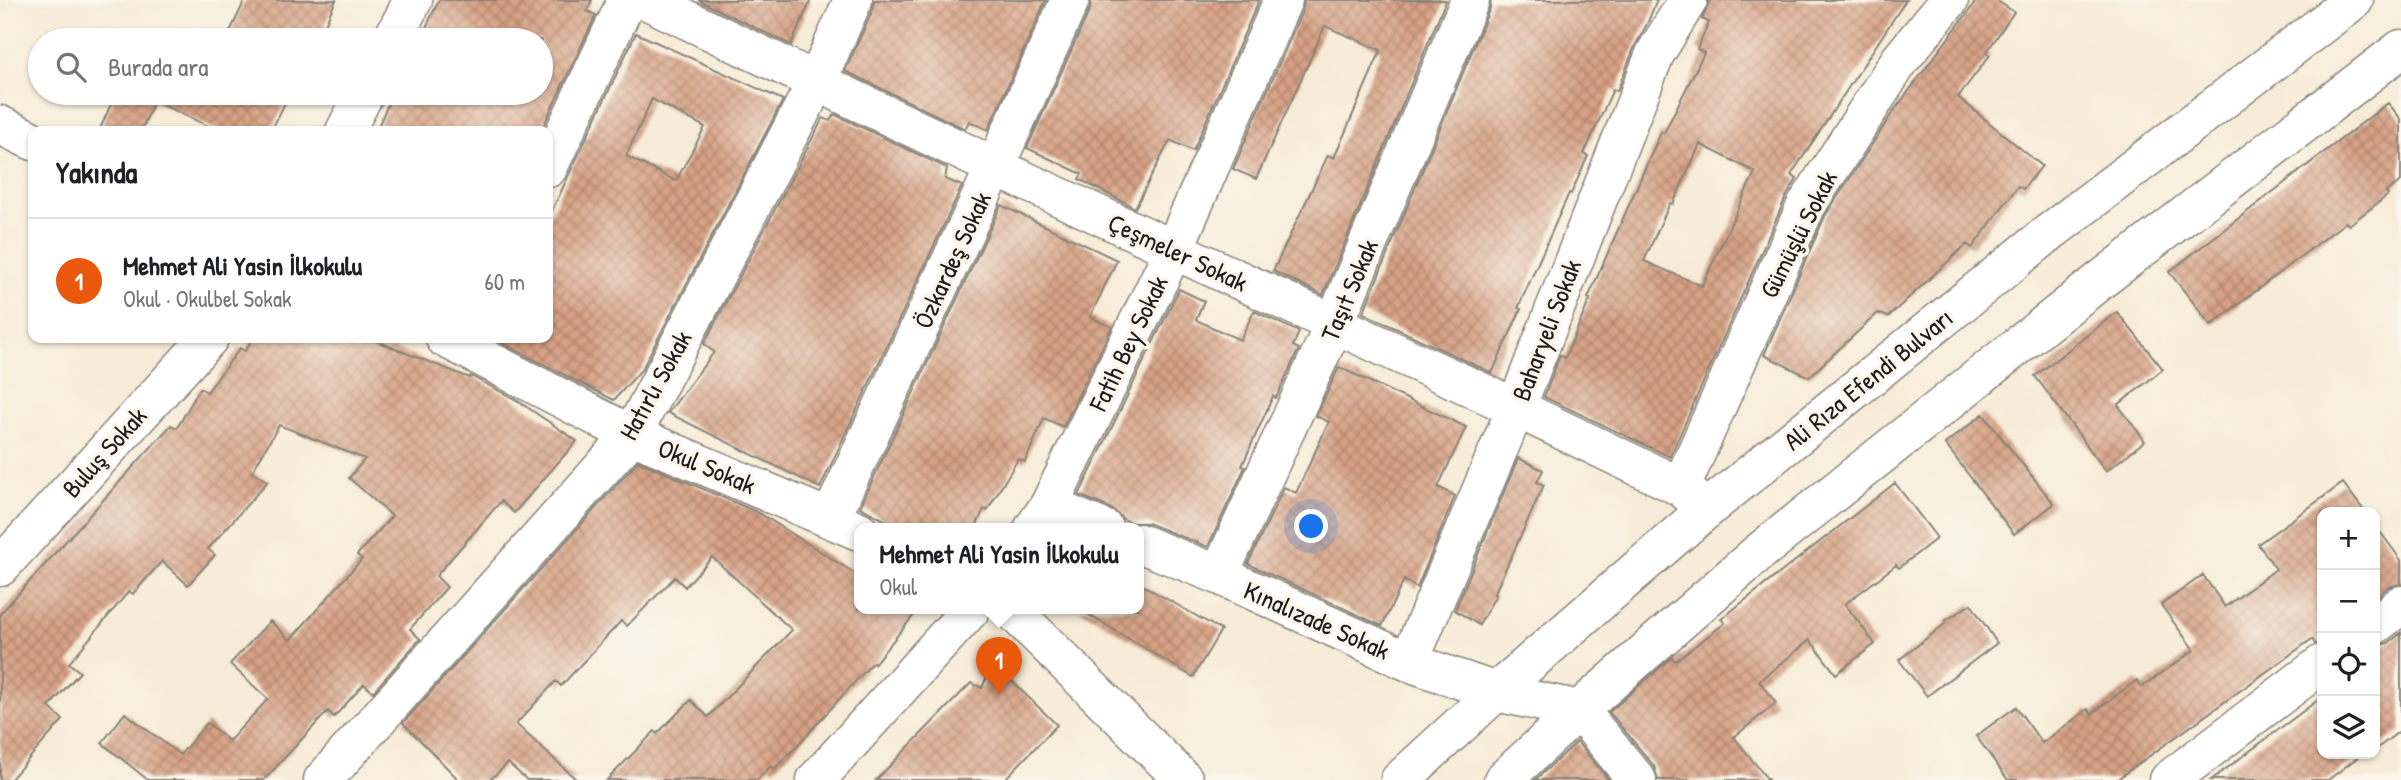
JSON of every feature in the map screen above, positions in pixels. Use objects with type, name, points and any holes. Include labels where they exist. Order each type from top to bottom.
[{"type":"street","points":[[398,28],[413,0]]},
{"type":"street","points":[[553,158],[628,0]]},
{"type":"street","name":"Çeşmeler Sokak","points":[[646,0],[995,167],[1516,408],[1694,498]]},
{"type":"street","name":"Hatırlı Sokak","points":[[323,780],[632,435],[816,83],[853,0]]},
{"type":"street","name":"Özkardeş Sokak","points":[[845,525],[995,167],[1070,0]]},
{"type":"street","name":"Fatih Bey Sokak","points":[[1041,518],[1174,249],[1283,0]]},
{"type":"street","name":"Taşıt Sokak","points":[[1219,575],[1334,325],[1470,0]]},
{"type":"street","name":"Baharyeli Sokak","points":[[1409,662],[1516,408],[1655,54],[1688,0]]},
{"type":"street","name":"Gümüşlü Sokak","points":[[1694,498],[1806,205],[1900,60],[1949,0]]},
{"type":"street","name":"Ali Rıza Efendi Bulvarı","points":[[1400,780],[1496,692],[1694,498],[2354,0]]},
{"type":"street","points":[[1503,780],[1757,554],[2083,294],[2401,49]]},
{"type":"street","points":[[348,126],[359,105]]},
{"type":"street","points":[[0,125],[28,139]]},
{"type":"street","name":"Buluş Sokak","points":[[0,567],[204,343]]},
{"type":"street","name":"Okul Sokak","points":[[463,343],[632,435],[845,525]]},
{"type":"street","points":[[1041,518],[1070,523]]},
{"type":"street","name":"Kınalızade Sokak","points":[[1144,545],[1219,575],[1409,662],[1496,692],[1579,710]]},
{"type":"street","points":[[2380,621],[2401,605]]},
{"type":"street","points":[[816,780],[966,614]]},
{"type":"street","points":[[1016,614],[1184,780]]},
{"type":"street","points":[[2169,780],[2317,668]]},
{"type":"street","points":[[1579,710],[1637,780]]},
{"type":"building","points":[[245,0],[336,0],[323,28],[232,28]]},
{"type":"building","points":[[439,0],[592,0],[587,11],[596,15],[543,126],[378,126],[388,105],[553,105],[553,28],[426,28]]},
{"type":"building","points":[[698,0],[811,0],[791,45]]},
{"type":"building","points":[[874,0],[1046,0],[988,130],[969,121],[965,129],[845,71],[873,9]]},
{"type":"building","points":[[1091,0],[1259,0],[1193,151],[1170,140],[1135,208],[1079,179],[1082,174],[1027,148],[1090,9]]},
{"type":"building","points":[[1304,0],[1446,0],[1323,295],[1273,271],[1328,155],[1334,158],[1381,50],[1325,26],[1256,179],[1233,169],[1303,9]]},
{"type":"building","points":[[1491,0],[1657,0],[1617,91],[1613,89],[1584,154],[1588,156],[1518,308],[1521,309],[1492,373],[1363,313],[1490,8]]},
{"type":"building","points":[[1710,0],[1906,0],[1791,175],[1797,179],[1786,197],[1670,457],[1544,397],[1560,355],[1565,358],[1590,299],[1588,298],[1661,132],[1664,133],[1704,53],[1697,49],[1709,22],[1702,19]],"holes":[[[1700,144],[1755,172],[1702,286],[1644,261]]]},
{"type":"building","points":[[1977,0],[1996,0],[2014,12],[1986,53],[1990,55],[1958,97],[2042,166],[2023,189],[2018,186],[1972,248],[1967,244],[1888,317],[1878,313],[1809,377],[1764,355],[1825,216],[1893,112]]},
{"type":"building","points":[[636,33],[783,100],[642,369],[614,400],[502,343],[553,343],[553,208]],"holes":[[[652,99],[705,127],[676,181],[626,156]]]},
{"type":"building","points":[[2388,103],[2401,119],[2401,181],[2386,192],[2388,195],[2349,225],[2346,222],[2211,325],[2169,272]]},
{"type":"building","points":[[111,105],[152,105],[143,126],[101,126]]},
{"type":"building","points":[[163,105],[284,105],[274,126],[208,126]]},
{"type":"building","points":[[834,114],[947,168],[945,179],[962,186],[820,488],[668,413],[714,352],[704,344],[823,118],[830,121]]},
{"type":"building","points":[[1001,205],[1117,260],[1090,317],[1112,327],[1063,427],[1044,418],[1025,462],[1018,459],[987,511],[984,509],[978,523],[890,523],[860,507]]},
{"type":"building","points":[[1179,289],[1204,301],[1196,320],[1240,340],[1254,311],[1299,332],[1293,346],[1299,349],[1276,398],[1273,396],[1242,466],[1245,467],[1208,547],[1147,523],[1132,523],[1112,509],[1079,495]]},
{"type":"building","points":[[2117,312],[2163,369],[2118,405],[2145,441],[2106,471],[2035,376]]},
{"type":"building","points":[[250,343],[381,343],[470,378],[471,376],[515,399],[577,441],[514,513],[501,501],[436,576],[447,587],[410,629],[420,639],[373,692],[364,684],[334,717],[328,711],[264,780],[148,780],[102,743],[125,713],[180,755],[207,723],[229,741],[268,699],[230,664],[270,621],[290,640],[362,559],[357,555],[392,516],[349,478],[365,459],[279,425],[252,472],[268,481],[208,549],[215,555],[188,585],[162,561],[133,594],[129,591],[69,663],[80,672],[49,707],[63,720],[10,780],[0,780],[0,614],[171,425],[177,428],[200,388],[207,392],[240,348],[245,351]]},
{"type":"building","points":[[1339,367],[1466,427],[1438,487],[1455,496],[1417,588],[1404,580],[1382,626],[1248,564],[1284,487],[1296,493],[1329,422],[1316,416]]},
{"type":"building","points":[[1983,414],[2054,504],[2014,534],[1945,444]]},
{"type":"building","points":[[1518,458],[1543,470],[1537,482],[1544,485],[1494,594],[1496,595],[1479,625],[1455,610]]},
{"type":"building","points":[[638,461],[759,513],[854,573],[854,614],[915,614],[874,664],[873,662],[795,748],[774,769],[771,766],[757,780],[607,780],[655,731],[657,734],[691,700],[708,717],[792,630],[712,557],[685,587],[675,577],[627,626],[621,621],[561,686],[556,681],[516,724],[577,780],[527,780],[508,763],[490,780],[459,780],[403,723]]},
{"type":"building","points":[[1895,483],[1937,538],[1899,568],[1896,565],[1845,604],[1875,644],[1836,674],[1810,640],[1759,681],[1776,703],[1734,737],[1768,780],[1658,780],[1654,766],[1609,712],[1672,657],[1675,661],[1725,623],[1721,619]]},
{"type":"building","points":[[2343,483],[2361,507],[2317,507],[2317,644],[2312,639],[2116,780],[2008,780],[1976,736],[2016,707],[2042,743],[2088,709],[2091,714],[2137,680],[2142,687],[2194,650],[2161,605],[2203,575],[2225,607],[2276,569],[2258,544]]},
{"type":"building","points":[[2380,532],[2401,560],[2401,584],[2388,587],[2380,594]]},
{"type":"building","points":[[1144,586],[1221,630],[1193,677],[1087,614],[1144,614]]},
{"type":"building","points":[[1971,604],[1997,643],[1927,696],[1899,660],[1946,623],[1945,621]]},
{"type":"building","points":[[2401,633],[2401,730],[2380,746],[2380,645],[2388,643]]},
{"type":"building","points":[[993,663],[1057,725],[1004,780],[876,780],[971,683],[982,688]]},
{"type":"building","points":[[2317,701],[2317,759],[2355,759],[2328,780],[2211,780]]},
{"type":"building","points":[[1577,742],[1609,780],[1535,780]]},
{"type":"place","name":"Mehmet Ali Yasin İlkokulu","points":[[999,695]]}]
